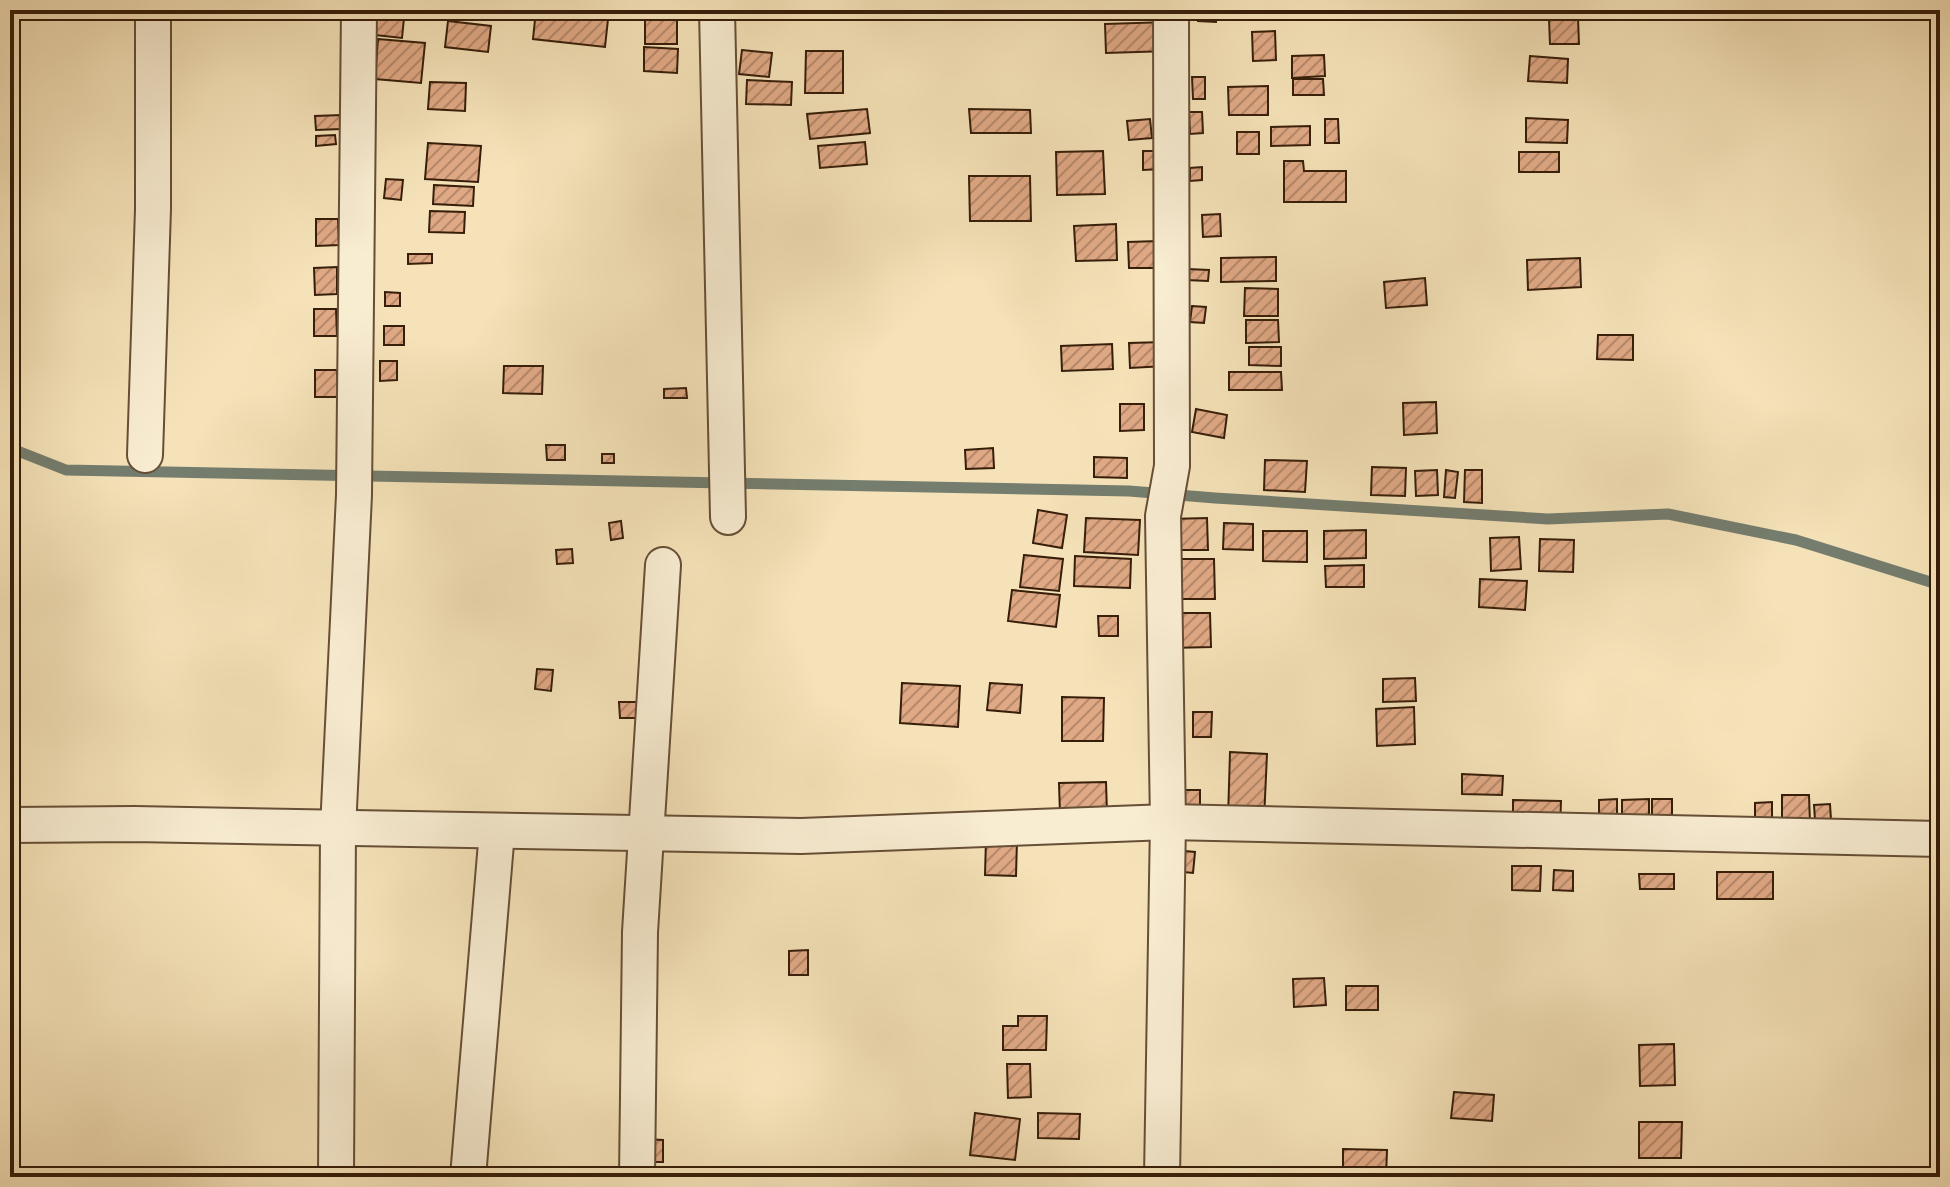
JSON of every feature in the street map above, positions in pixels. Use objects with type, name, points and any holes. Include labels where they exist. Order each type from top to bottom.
[{"type":"street","points":[[145,455],[153,209],[153,10]]},
{"type":"street","points":[[336,1177],[338,829],[354,495],[359,10]]},
{"type":"street","points":[[717,10],[728,517]]},
{"type":"street","points":[[1162,1177],[1168,822],[1163,516],[1172,466],[1171,10]]},
{"type":"street","points":[[637,1177],[640,932],[663,565]]},
{"type":"street","points":[[10,825],[134,824],[801,836],[1168,822],[1940,839]]},
{"type":"street","points":[[468,1177],[497,831]]},
{"type":"building","points":[[446,10],[488,10],[487,20],[445,15]]},
{"type":"building","points":[[536,10],[609,10],[605,47],[533,39]]},
{"type":"building","points":[[972,10],[1002,10],[1002,20],[972,18]]},
{"type":"building","points":[[1130,10],[1156,10],[1156,19],[1130,19]]},
{"type":"building","points":[[1198,10],[1217,10],[1216,22],[1198,21]]},
{"type":"building","points":[[368,14],[404,18],[402,38],[366,34]]},
{"type":"building","points":[[1578,18],[1579,44],[1550,44],[1549,19]]},
{"type":"building","points":[[645,19],[677,19],[677,44],[645,44]]},
{"type":"building","points":[[448,21],[491,26],[488,52],[445,47]]},
{"type":"building","points":[[1168,22],[1169,51],[1106,53],[1105,24]]},
{"type":"building","points":[[1275,31],[1276,60],[1253,61],[1252,32]]},
{"type":"building","points":[[378,39],[425,43],[421,83],[375,79]]},
{"type":"building","points":[[644,47],[678,49],[677,73],[644,71]]},
{"type":"building","points":[[742,50],[772,53],[769,77],[739,74]]},
{"type":"building","points":[[806,51],[843,51],[843,93],[805,93]]},
{"type":"building","points":[[1324,55],[1325,76],[1292,78],[1292,56]]},
{"type":"building","points":[[1530,56],[1568,59],[1567,83],[1528,81]]},
{"type":"building","points":[[1192,77],[1205,77],[1205,99],[1193,99]]},
{"type":"building","points":[[1293,79],[1323,79],[1324,95],[1293,95]]},
{"type":"building","points":[[747,80],[792,82],[791,105],[746,104]]},
{"type":"building","points":[[430,82],[466,83],[465,111],[428,109]]},
{"type":"building","points":[[1268,86],[1268,115],[1229,115],[1228,87]]},
{"type":"building","points":[[867,109],[870,133],[810,139],[807,114]]},
{"type":"building","points":[[969,109],[1030,110],[1031,133],[971,133]]},
{"type":"building","points":[[1189,112],[1202,112],[1203,133],[1190,134]]},
{"type":"building","points":[[341,115],[341,129],[316,130],[315,116]]},
{"type":"building","points":[[1526,118],[1568,120],[1567,143],[1526,142]]},
{"type":"building","points":[[1150,119],[1152,138],[1129,140],[1127,121]]},
{"type":"building","points":[[1325,119],[1338,119],[1339,143],[1325,143]]},
{"type":"building","points":[[1310,126],[1310,145],[1271,146],[1271,127]]},
{"type":"building","points":[[1237,132],[1259,132],[1259,154],[1237,154]]},
{"type":"building","points":[[335,135],[336,144],[316,146],[316,136]]},
{"type":"building","points":[[865,142],[867,164],[820,168],[818,146]]},
{"type":"building","points":[[428,143],[481,146],[478,182],[425,179]]},
{"type":"building","points":[[1103,151],[1105,194],[1057,195],[1056,152]]},
{"type":"building","points":[[1143,151],[1161,151],[1162,169],[1143,170]]},
{"type":"building","points":[[1519,152],[1559,152],[1559,172],[1519,172]]},
{"type":"building","points":[[1284,161],[1303,161],[1304,171],[1346,171],[1346,202],[1284,202]]},
{"type":"building","points":[[1202,167],[1202,180],[1190,181],[1190,168]]},
{"type":"building","points":[[969,176],[1030,176],[1031,221],[970,221]]},
{"type":"building","points":[[386,179],[403,180],[401,200],[384,198]]},
{"type":"building","points":[[434,185],[474,187],[473,206],[433,204]]},
{"type":"building","points":[[430,211],[465,212],[464,233],[429,232]]},
{"type":"building","points":[[1220,214],[1221,236],[1203,237],[1202,215]]},
{"type":"building","points":[[316,219],[338,219],[339,245],[316,246]]},
{"type":"building","points":[[1116,224],[1117,260],[1076,261],[1074,226]]},
{"type":"building","points":[[1158,241],[1159,268],[1129,268],[1128,242]]},
{"type":"building","points":[[408,254],[432,254],[432,263],[408,264]]},
{"type":"building","points":[[1276,257],[1276,281],[1221,282],[1221,258]]},
{"type":"building","points":[[1580,258],[1581,287],[1528,290],[1527,260]]},
{"type":"building","points":[[337,267],[337,294],[315,295],[314,268]]},
{"type":"building","points":[[1187,269],[1209,270],[1208,281],[1186,280]]},
{"type":"building","points":[[1425,278],[1427,305],[1386,308],[1384,282]]},
{"type":"building","points":[[1245,288],[1278,289],[1278,316],[1244,316]]},
{"type":"building","points":[[385,292],[400,293],[400,306],[385,306]]},
{"type":"building","points":[[1192,306],[1206,307],[1204,323],[1190,322]]},
{"type":"building","points":[[314,309],[336,309],[337,336],[314,336]]},
{"type":"building","points":[[1246,320],[1278,320],[1279,342],[1246,343]]},
{"type":"building","points":[[384,326],[404,326],[404,345],[384,345]]},
{"type":"building","points":[[1598,335],[1633,335],[1633,360],[1597,359]]},
{"type":"building","points":[[1164,342],[1165,366],[1130,368],[1129,343]]},
{"type":"building","points":[[1112,344],[1113,369],[1062,371],[1061,346]]},
{"type":"building","points":[[1249,347],[1281,347],[1281,366],[1249,365]]},
{"type":"building","points":[[380,361],[397,361],[397,380],[380,381]]},
{"type":"building","points":[[504,366],[543,366],[542,394],[503,393]]},
{"type":"building","points":[[315,370],[337,370],[338,397],[315,397]]},
{"type":"building","points":[[1229,372],[1281,372],[1282,390],[1229,390]]},
{"type":"building","points":[[686,388],[687,398],[664,398],[664,389]]},
{"type":"building","points":[[1436,402],[1437,433],[1404,435],[1403,403]]},
{"type":"building","points":[[1120,404],[1144,404],[1144,430],[1120,431]]},
{"type":"building","points":[[1196,409],[1227,415],[1224,438],[1192,432]]},
{"type":"building","points":[[546,445],[565,445],[565,460],[547,460]]},
{"type":"building","points":[[993,448],[994,468],[966,469],[965,450]]},
{"type":"building","points":[[602,454],[614,454],[614,463],[602,463]]},
{"type":"building","points":[[1094,457],[1127,458],[1127,478],[1094,477]]},
{"type":"building","points":[[1265,460],[1307,461],[1305,492],[1264,490]]},
{"type":"building","points":[[1372,467],[1406,468],[1405,496],[1371,495]]},
{"type":"building","points":[[1437,470],[1438,495],[1416,496],[1415,471]]},
{"type":"building","points":[[1446,470],[1458,472],[1455,498],[1444,497]]},
{"type":"building","points":[[1465,470],[1482,470],[1482,503],[1464,502]]},
{"type":"building","points":[[1038,510],[1067,515],[1062,548],[1033,543]]},
{"type":"building","points":[[1086,518],[1140,520],[1138,555],[1084,552]]},
{"type":"building","points":[[1207,518],[1208,550],[1171,550],[1170,519]]},
{"type":"building","points":[[621,521],[623,538],[611,540],[609,523]]},
{"type":"building","points":[[1224,523],[1253,524],[1253,550],[1223,549]]},
{"type":"building","points":[[1366,530],[1366,558],[1324,559],[1324,531]]},
{"type":"building","points":[[1263,531],[1307,531],[1307,562],[1263,561]]},
{"type":"building","points":[[1519,537],[1521,569],[1491,571],[1490,538]]},
{"type":"building","points":[[1540,539],[1574,540],[1573,572],[1539,571]]},
{"type":"building","points":[[572,549],[573,563],[557,564],[556,550]]},
{"type":"building","points":[[1024,555],[1063,559],[1059,591],[1020,587]]},
{"type":"building","points":[[1075,556],[1131,559],[1130,588],[1074,586]]},
{"type":"building","points":[[1171,559],[1214,559],[1215,599],[1172,599]]},
{"type":"building","points":[[1364,565],[1364,587],[1326,587],[1325,566]]},
{"type":"building","points":[[1480,579],[1527,581],[1525,610],[1479,607]]},
{"type":"building","points":[[1012,590],[1060,595],[1056,627],[1008,621]]},
{"type":"building","points":[[1171,613],[1210,613],[1211,647],[1171,648]]},
{"type":"building","points":[[1098,616],[1118,616],[1118,636],[1099,636]]},
{"type":"building","points":[[537,669],[553,670],[551,691],[535,689]]},
{"type":"building","points":[[1415,678],[1416,701],[1383,702],[1383,679]]},
{"type":"building","points":[[902,683],[960,686],[958,727],[900,723]]},
{"type":"building","points":[[990,683],[1022,685],[1020,713],[987,710]]},
{"type":"building","points":[[1062,697],[1104,698],[1103,741],[1062,741]]},
{"type":"building","points":[[619,702],[639,702],[639,718],[620,718]]},
{"type":"building","points":[[1414,707],[1415,744],[1377,746],[1376,709]]},
{"type":"building","points":[[1193,712],[1212,712],[1211,737],[1193,737]]},
{"type":"building","points":[[1230,752],[1267,754],[1264,820],[1228,818]]},
{"type":"building","points":[[1462,774],[1503,776],[1502,795],[1462,794]]},
{"type":"building","points":[[1106,782],[1107,813],[1060,814],[1059,783]]},
{"type":"building","points":[[1173,790],[1200,790],[1200,816],[1174,816]]},
{"type":"building","points":[[1782,795],[1809,795],[1810,823],[1782,823]]},
{"type":"building","points":[[1617,799],[1617,825],[1599,825],[1599,800]]},
{"type":"building","points":[[1649,799],[1649,822],[1622,823],[1622,800]]},
{"type":"building","points":[[1652,799],[1672,799],[1672,822],[1652,823]]},
{"type":"building","points":[[1513,800],[1561,801],[1560,829],[1513,828]]},
{"type":"building","points":[[1772,802],[1772,829],[1755,829],[1755,803]]},
{"type":"building","points":[[1830,804],[1831,820],[1815,820],[1814,805]]},
{"type":"building","points":[[986,839],[1017,840],[1016,876],[985,875]]},
{"type":"building","points":[[1174,850],[1195,852],[1193,873],[1173,871]]},
{"type":"building","points":[[1512,866],[1541,866],[1540,891],[1512,890]]},
{"type":"building","points":[[1554,870],[1573,871],[1573,891],[1553,890]]},
{"type":"building","points":[[1717,872],[1773,872],[1773,899],[1717,899]]},
{"type":"building","points":[[1639,874],[1674,874],[1674,889],[1640,889]]},
{"type":"building","points":[[808,950],[808,975],[789,975],[789,951]]},
{"type":"building","points":[[1324,978],[1326,1005],[1294,1007],[1293,979]]},
{"type":"building","points":[[1346,986],[1378,986],[1378,1010],[1346,1010]]},
{"type":"building","points":[[1018,1016],[1047,1016],[1046,1050],[1003,1050],[1003,1026],[1018,1026]]},
{"type":"building","points":[[1674,1044],[1675,1085],[1640,1086],[1639,1045]]},
{"type":"building","points":[[1007,1064],[1030,1064],[1031,1097],[1008,1098]]},
{"type":"building","points":[[1454,1092],[1494,1095],[1492,1121],[1451,1118]]},
{"type":"building","points":[[975,1113],[1020,1119],[1015,1160],[970,1155]]},
{"type":"building","points":[[1038,1113],[1080,1114],[1079,1139],[1038,1138]]},
{"type":"building","points":[[1639,1122],[1682,1122],[1681,1158],[1639,1158]]},
{"type":"building","points":[[644,1139],[663,1140],[663,1162],[643,1162]]},
{"type":"building","points":[[1343,1149],[1387,1150],[1386,1177],[1343,1177]]},
{"type":"building","points":[[1822,1169],[1822,1177],[1794,1177],[1794,1172]]},
{"type":"building","points":[[1272,1174],[1326,1175],[1326,1177],[1272,1177]]},
{"type":"waterway","points":[[10,448],[66,470],[1129,491],[1548,519],[1668,514],[1796,540],[1940,585]]}]
